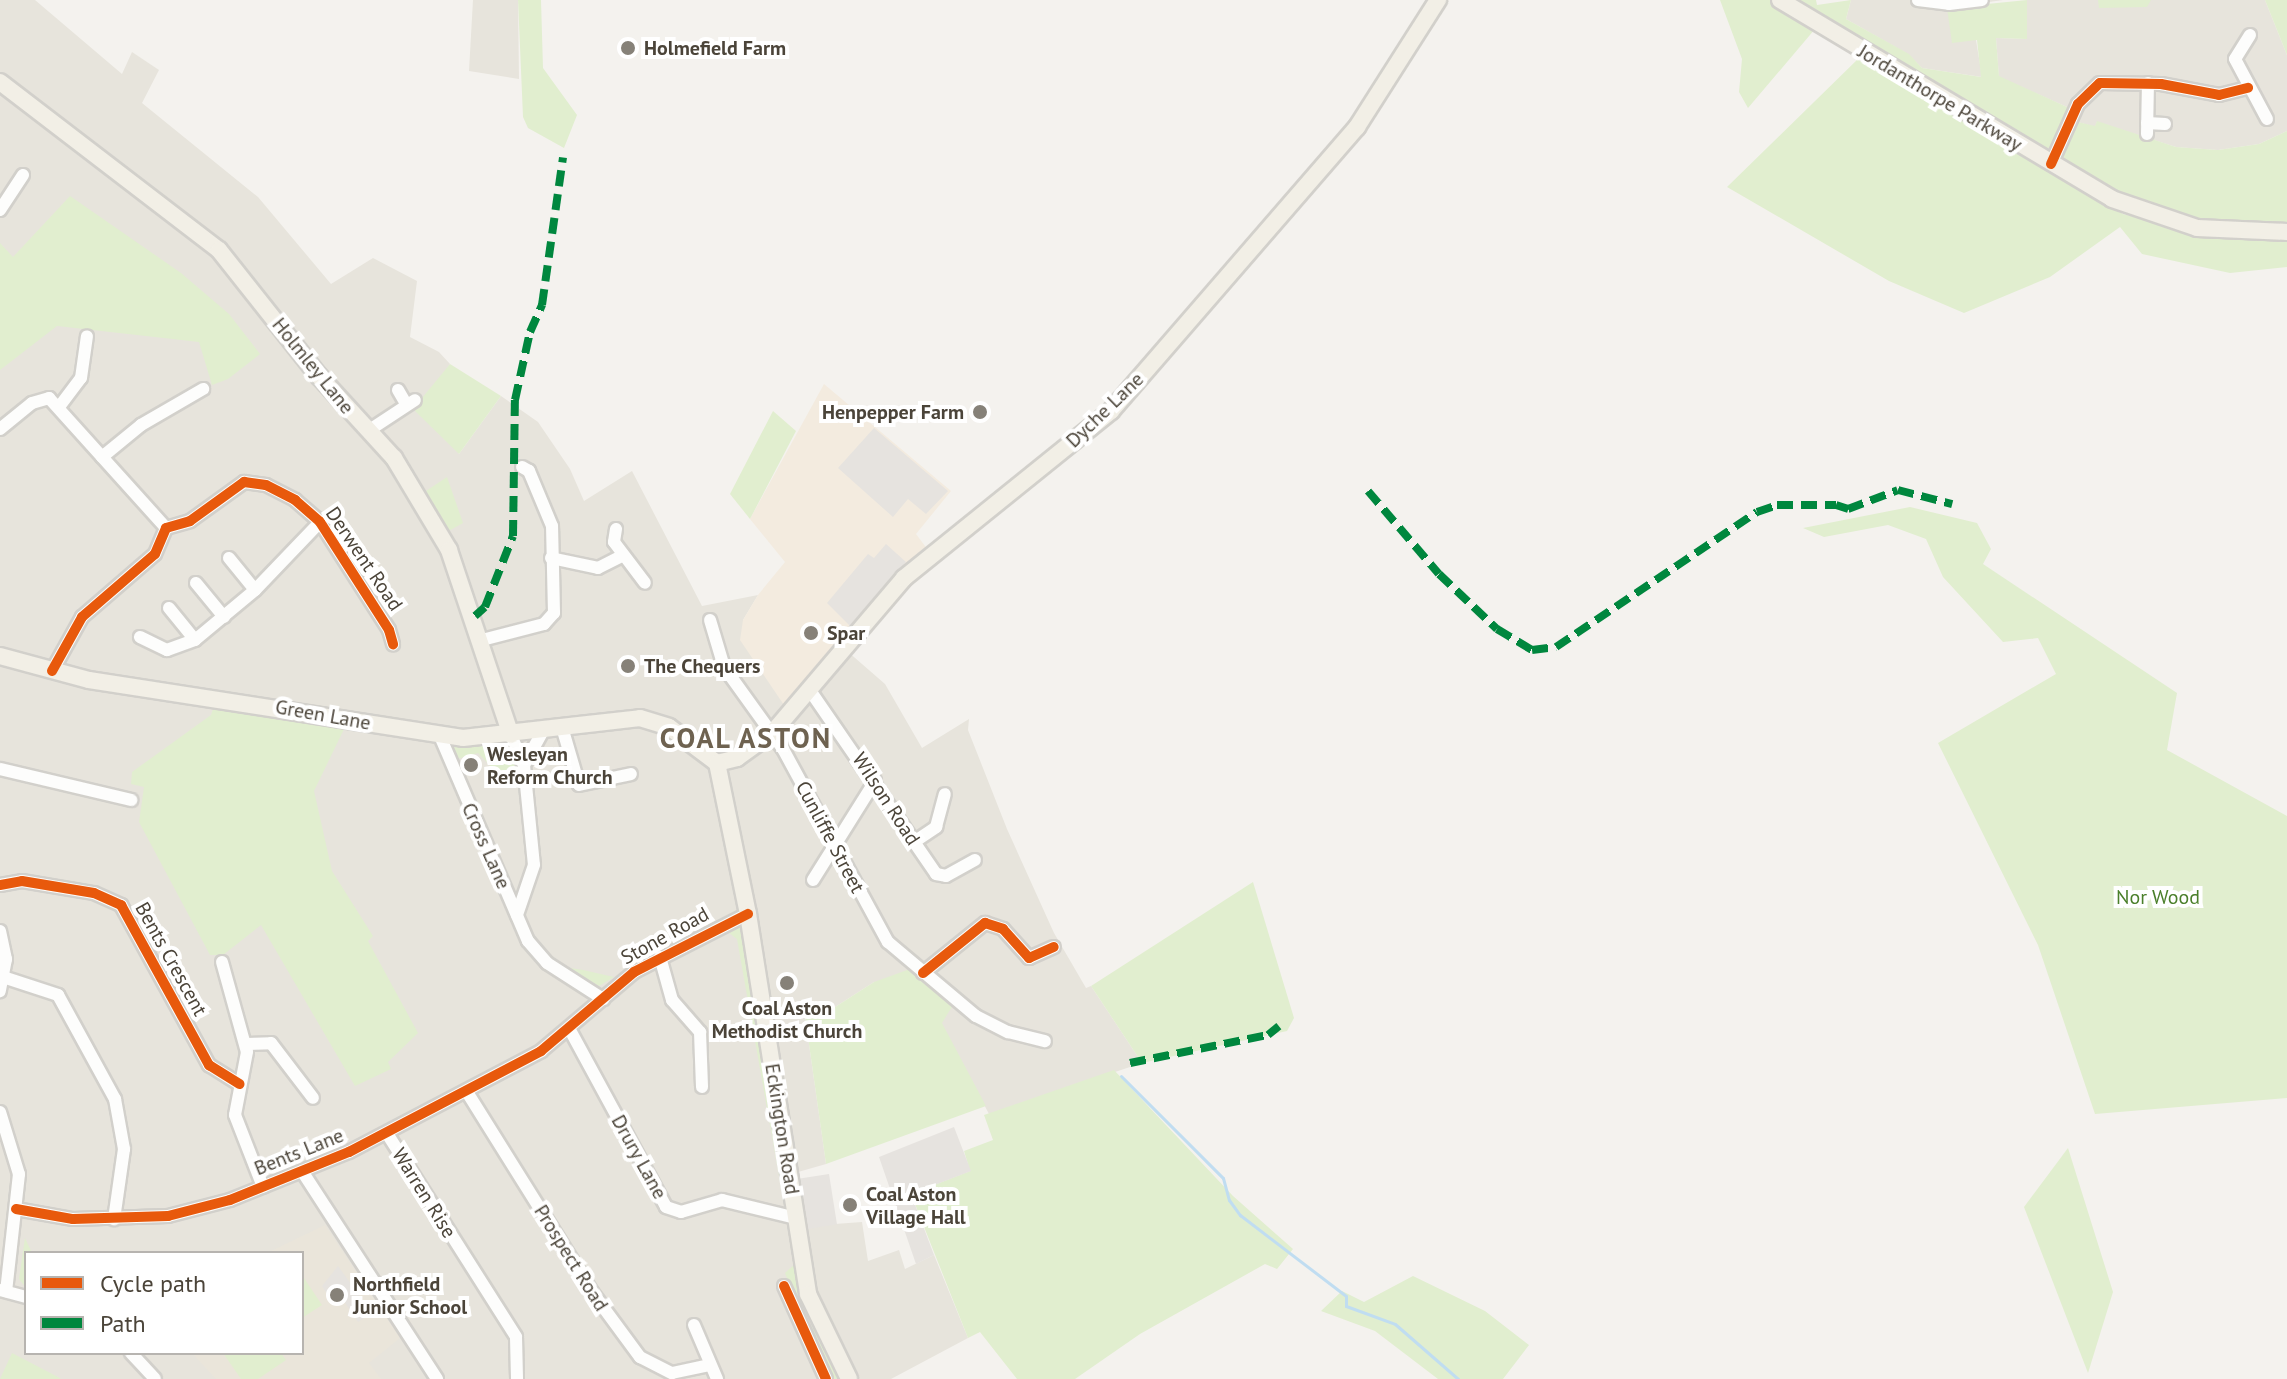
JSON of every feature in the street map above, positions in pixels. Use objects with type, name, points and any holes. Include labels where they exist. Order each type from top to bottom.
[{"type":"main road","name":"Dyche Lane","points":[[717,763],[737,758],[773,732],[904,578],[1111,411],[1357,127],[1438,0]]},
{"type":"main road","name":"Jordanthorpe Parkway","points":[[1780,0],[2112,199],[2165,220],[2233,232],[2287,232]]},
{"type":"main road","name":"Holmley Lane","points":[[0,82],[219,250],[368,431],[394,458],[429,514],[482,640],[511,735]]},
{"type":"main road","name":"Green Lane","points":[[0,656],[52,671],[440,736],[511,735],[648,719],[669,727],[717,763]]},
{"type":"main road","name":"Eckington Road","points":[[717,763],[748,914],[796,1218],[816,1317],[849,1379]]},
{"type":"street","points":[[1918,0],[1982,0]]},
{"type":"street","points":[[2250,35],[2235,54],[2248,88],[2267,119]]},
{"type":"street","points":[[2051,164],[2078,104],[2093,87],[2109,81],[2148,83],[2219,95],[2248,88]]},
{"type":"street","points":[[2148,83],[2147,128],[2165,124]]},
{"type":"street","points":[[0,210],[23,175]]},
{"type":"street","points":[[59,407],[81,378],[82,343]]},
{"type":"street","points":[[102,457],[141,425],[203,389]]},
{"type":"street","points":[[368,431],[410,402],[398,390]]},
{"type":"street","points":[[0,429],[40,398],[49,398],[166,528],[155,554],[82,617],[52,671]]},
{"type":"street","points":[[482,640],[550,620],[555,605],[552,526],[531,491],[529,471],[522,467]]},
{"type":"street","name":"Derwent Road","points":[[166,528],[190,521],[244,482],[288,496],[320,522],[389,630],[393,644]]},
{"type":"street","points":[[140,637],[167,650],[195,640],[255,590],[320,522]]},
{"type":"street","points":[[616,529],[614,542],[645,583]]},
{"type":"street","points":[[551,558],[598,568],[623,555]]},
{"type":"street","points":[[229,558],[255,590]]},
{"type":"street","points":[[196,583],[224,617]]},
{"type":"street","points":[[169,608],[195,640]]},
{"type":"street","name":"Cunliffe Street","points":[[710,620],[733,682],[773,732],[888,942],[991,1025],[1045,1041]]},
{"type":"street","name":"Wilson Road","points":[[809,689],[939,876],[975,860]]},
{"type":"street","points":[[562,727],[579,785],[631,774]]},
{"type":"street","points":[[524,765],[544,729]]},
{"type":"street","points":[[511,735],[524,765],[534,865],[517,915]]},
{"type":"street","name":"Cross Lane","points":[[440,736],[517,915],[537,953],[603,999]]},
{"type":"street","points":[[0,769],[131,800]]},
{"type":"street","points":[[813,880],[875,781]]},
{"type":"street","points":[[914,842],[936,827],[945,794]]},
{"type":"street","name":"Bents Crescent","points":[[0,885],[37,883],[94,893],[121,905],[209,1065],[240,1084]]},
{"type":"street","points":[[504,883],[529,885]]},
{"type":"street","name":"Stone Road","points":[[570,1030],[603,999],[660,957],[748,914]]},
{"type":"street","points":[[923,973],[985,923],[1003,929],[1029,958],[1054,947]]},
{"type":"street","points":[[0,931],[3,977],[0,991]]},
{"type":"street","points":[[660,957],[672,1000],[700,1032],[698,1071],[702,1087]]},
{"type":"street","points":[[222,962],[247,1044],[235,1115],[263,1187]]},
{"type":"street","points":[[3,977],[58,995],[115,1099],[124,1149],[114,1219]]},
{"type":"street","name":"Drury Lane","points":[[570,1030],[666,1207],[681,1212],[722,1200],[796,1218]]},
{"type":"street","name":"Bents Lane","points":[[16,1209],[73,1219],[185,1213],[263,1187],[388,1135],[570,1030]]},
{"type":"street","points":[[247,1044],[271,1043],[313,1098]]},
{"type":"street","name":"Prospect Road","points":[[467,1092],[592,1292],[640,1357],[672,1373],[710,1365]]},
{"type":"street","points":[[0,1112],[18,1163],[16,1209],[3,1291],[24,1296]]},
{"type":"street","name":"Warren Rise","points":[[388,1135],[516,1337],[517,1379]]},
{"type":"street","points":[[302,1171],[437,1379]]},
{"type":"street","points":[[784,1286],[826,1379]]},
{"type":"street","points":[[694,1325],[717,1379]]},
{"type":"street","points":[[133,1355],[155,1379]]},
{"type":"shaded area","points":[[0,0],[35,0],[122,74],[132,52],[159,70],[142,103],[258,197],[331,284],[373,258],[417,281],[410,337],[439,352],[450,364],[433,391],[459,454],[501,396],[538,422],[570,469],[584,501],[632,471],[702,606],[758,595],[743,620],[839,644],[885,684],[922,748],[969,719],[968,730],[1007,829],[1054,933],[1086,988],[1091,986],[1142,1063],[989,1114],[941,1023],[874,982],[832,1009],[805,1016],[826,1164],[798,1172],[808,1226],[862,1222],[868,1261],[899,1250],[905,1269],[934,1255],[968,1338],[891,1379],[0,1379]]},
{"type":"shaded area","points":[[473,0],[518,0],[519,79],[469,71]]},
{"type":"shaded area","points":[[1851,0],[2003,0],[1947,8],[1976,40],[1982,77],[1922,68],[1908,54],[1846,19]]},
{"type":"shaded area","points":[[2027,0],[2265,0],[2287,55],[2287,131],[2259,144],[2218,150],[2176,147],[2097,122],[2095,127],[2078,122],[2067,107],[1999,77],[1996,38],[2027,39]]},
{"type":"shaded area","points":[[824,384],[951,491],[916,534],[928,550],[786,708],[740,640],[743,620],[758,595],[785,562],[750,519]]},
{"type":"shaded area","points":[[874,428],[948,491],[926,514],[908,499],[893,517],[838,468]]},
{"type":"shaded area","points":[[886,544],[906,562],[850,626],[827,603],[868,554],[874,558]]},
{"type":"shaded area","points":[[954,1127],[971,1171],[911,1194],[934,1255],[916,1264],[879,1157]]},
{"type":"shaded area","points":[[829,1174],[837,1224],[806,1229],[798,1179]]},
{"type":"shaded area","name":"Northfield Junior School","points":[[325,1225],[400,1338],[369,1363],[381,1379],[216,1379],[194,1355],[304,1355],[304,1251],[271,1251]]},
{"type":"shaded area","points":[[338,1266],[372,1313],[358,1322],[339,1294],[330,1299],[322,1286]]},
{"type":"green space","points":[[518,0],[541,0],[543,68],[577,115],[564,148],[528,128],[523,117]]},
{"type":"green space","points":[[1720,0],[1774,0],[1815,29],[1748,108],[1739,92],[1742,59]]},
{"type":"green space","points":[[1799,0],[1816,0],[1817,5],[1851,0],[1846,19],[1909,54],[1922,68],[1981,77],[1977,40],[1952,43],[1947,8],[2027,0],[2027,39],[1996,38],[1999,76],[2067,107],[2067,125],[2057,144],[2042,151]]},
{"type":"green space","points":[[2098,0],[2151,0],[2147,7],[2099,8]]},
{"type":"green space","points":[[2265,0],[2287,0],[2287,55]]},
{"type":"green space","points":[[1860,57],[2123,214],[2219,238],[2287,239],[2287,267],[2230,273],[2142,254],[2120,227],[2050,277],[1964,313],[1889,281],[1727,187]]},
{"type":"green space","points":[[2097,121],[2176,147],[2218,150],[2259,144],[2287,131],[2287,225],[2203,222],[2106,190],[2064,162],[2063,153],[2078,122],[2095,126]]},
{"type":"green space","points":[[70,196],[181,273],[229,314],[260,354],[228,379],[212,385],[199,342],[57,326],[0,370],[0,243],[13,257]]},
{"type":"green space","points":[[450,364],[501,396],[459,454],[413,409]]},
{"type":"green space","points":[[773,411],[796,431],[750,519],[730,494]]},
{"type":"green space","points":[[447,477],[463,523],[445,533],[423,493]]},
{"type":"green space","name":"Nor Wood","points":[[1910,507],[1977,523],[1991,549],[1983,564],[2177,693],[2167,750],[2287,816],[2287,1098],[2095,1114],[2038,945],[1938,743],[2056,674],[2038,638],[2003,642],[1943,577],[1926,539],[1888,525],[1824,537],[1803,528]]},
{"type":"green space","points":[[214,706],[345,727],[314,791],[332,871],[373,936],[368,941],[418,1033],[388,1062],[391,1069],[355,1086],[261,925],[223,955],[210,955],[139,822],[144,787],[131,784],[132,772],[211,715]]},
{"type":"green space","points":[[509,742],[520,776],[498,774],[478,753],[454,760],[450,747]]},
{"type":"green space","points":[[1253,882],[1294,1018],[1287,1031],[1142,1063],[1091,986]]},
{"type":"green space","points":[[741,924],[786,1197],[783,1199],[737,939],[725,930]]},
{"type":"green space","points":[[564,967],[583,970],[614,977],[599,986]]},
{"type":"green space","points":[[910,969],[953,1005],[942,1023],[986,1106],[826,1164],[805,1016],[832,1009],[874,982]]},
{"type":"green space","points":[[1114,1070],[1233,1196],[1293,1249],[1277,1269],[1265,1264],[1140,1334],[1075,1379],[1017,1379],[980,1332],[968,1338],[911,1194],[970,1171],[964,1151],[993,1140],[984,1115]]},
{"type":"green space","points":[[2068,1148],[2113,1292],[2088,1373],[2024,1207]]},
{"type":"green space","points":[[25,1238],[31,1251],[24,1251],[24,1285],[19,1279]]},
{"type":"green space","points":[[796,1263],[810,1323],[842,1379],[829,1379],[785,1273]]},
{"type":"green space","points":[[1413,1276],[1485,1311],[1529,1345],[1503,1379],[1438,1379],[1375,1331],[1321,1311],[1342,1291],[1364,1302]]},
{"type":"green space","points":[[304,1278],[322,1305],[304,1317]]},
{"type":"green space","points":[[12,1353],[58,1377],[61,1379],[0,1379]]},
{"type":"green space","points":[[224,1355],[282,1355],[286,1360],[258,1379],[241,1379]]},
{"type":"waterway","points":[[1121,1076],[1223,1178],[1229,1200],[1240,1215],[1346,1296],[1346,1306],[1395,1324],[1458,1379]]},
{"type":"marked path","points":[[475,616],[485,607],[513,536],[515,400],[530,332],[542,305],[563,157]]},
{"type":"marked path","points":[[1368,491],[1439,574],[1497,629],[1532,650],[1556,647],[1757,512],[1777,505],[1836,505],[1848,509],[1898,490],[1952,504]]},
{"type":"marked path","points":[[1130,1063],[1268,1035],[1279,1026]]},
{"type":"cycle path","points":[[2051,164],[2078,104],[2100,83],[2161,84],[2219,95],[2248,88]]},
{"type":"cycle path","points":[[52,671],[82,617],[155,554],[166,528],[190,521],[244,482],[266,485],[295,500],[320,522],[389,630],[393,644]]},
{"type":"cycle path","points":[[0,885],[22,881],[94,893],[121,905],[209,1065],[240,1084]]},
{"type":"cycle path","points":[[16,1209],[73,1219],[168,1216],[230,1200],[349,1152],[541,1051],[634,972],[748,914]]},
{"type":"cycle path","points":[[923,973],[985,923],[1003,929],[1029,958],[1054,947]]},
{"type":"cycle path","points":[[784,1286],[826,1379]]},
{"type":"place","name":"Holmefield Farm","points":[[628,48]]},
{"type":"place","name":"Henpepper Farm","points":[[980,412]]},
{"type":"place","name":"Spar","points":[[811,633]]},
{"type":"place","name":"The Chequers","points":[[628,666]]},
{"type":"place","name":"Wesleyan Reform Church","points":[[471,765]]},
{"type":"place","name":"Coal Aston Methodist Church","points":[[787,983]]},
{"type":"place","name":"Coal Aston Village Hall","points":[[850,1205]]},
{"type":"place","name":"Northfield Junior School","points":[[337,1295]]},
{"type":"district","name":"COAL ASTON","points":[[746,738]]}]
